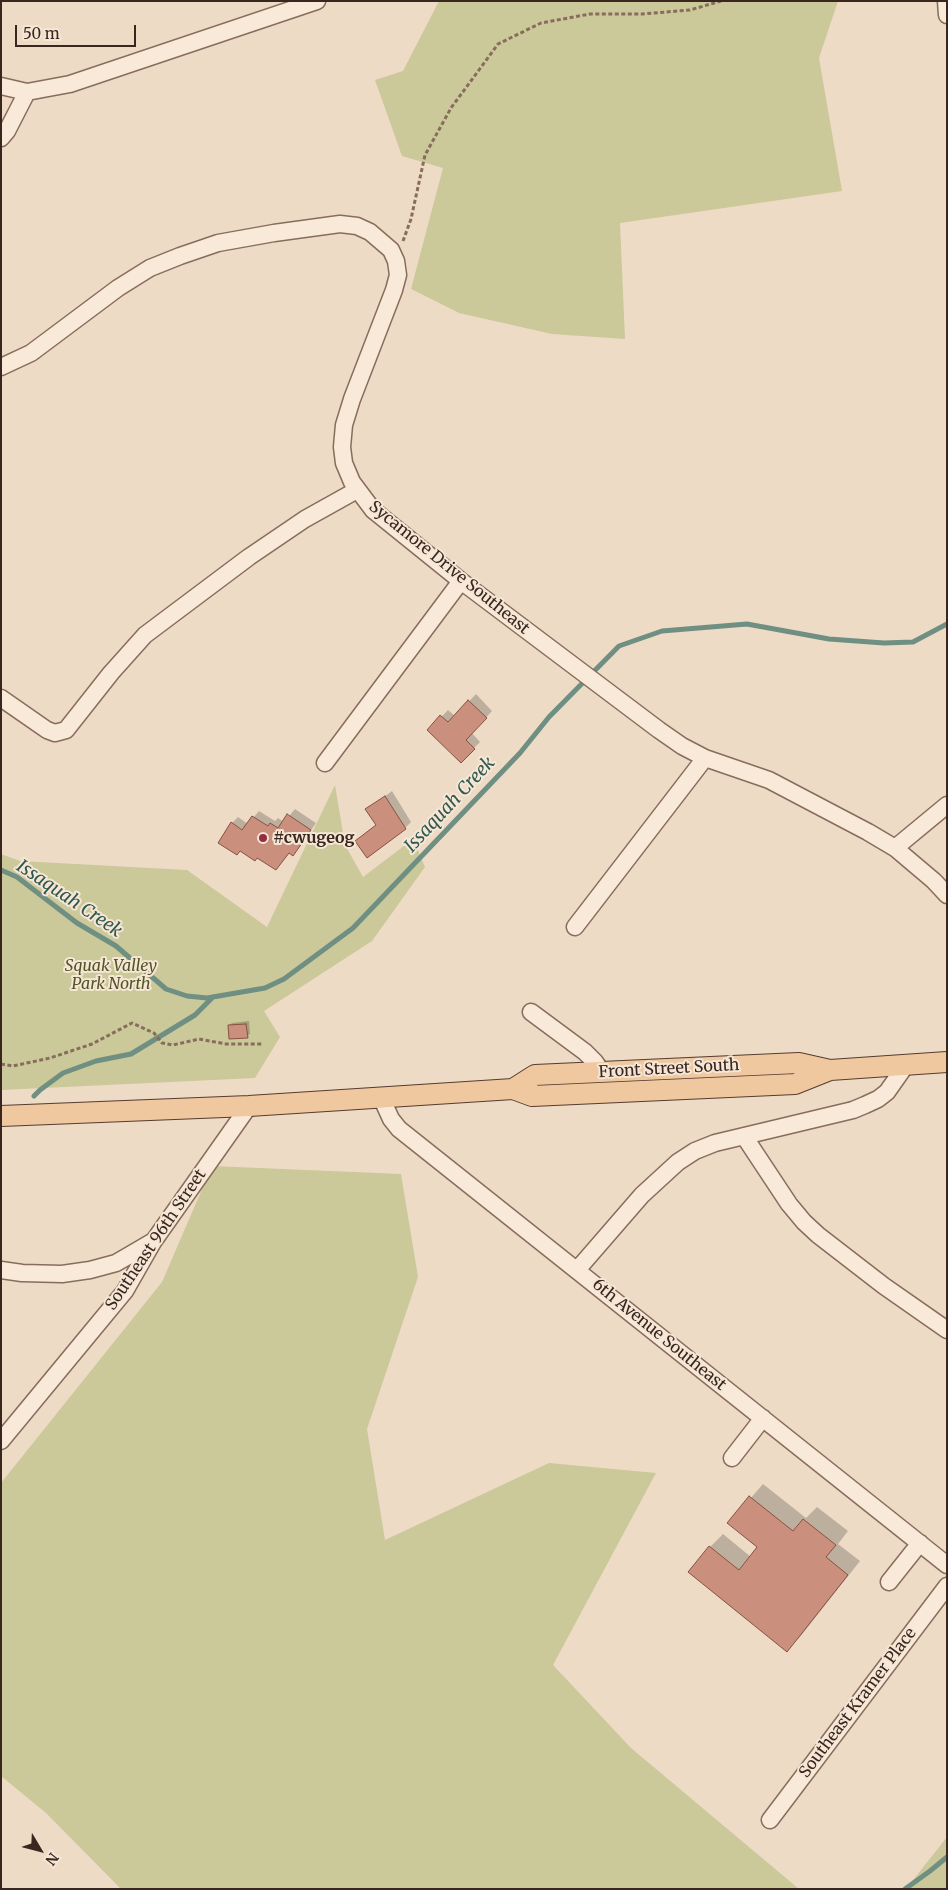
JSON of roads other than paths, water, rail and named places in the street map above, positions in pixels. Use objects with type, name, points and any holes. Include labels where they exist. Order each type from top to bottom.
[{"type":"main road","name":"Front Street South","points":[[513,1089],[535,1075],[799,1063],[830,1070],[947,1062]]},
{"type":"main road","points":[[667,1069],[668,1091]]},
{"type":"main road","name":"Front Street South","points":[[1,1116],[249,1106],[513,1089],[532,1096],[795,1084],[830,1070]]},
{"type":"street","points":[[1,86],[27,92],[70,84],[317,1]]},
{"type":"street","points":[[946,1],[947,15]]},
{"type":"street","points":[[1,138],[7,131],[27,92]]},
{"type":"street","name":"Sycamore Drive Southeast","points":[[1,367],[31,353],[118,288],[150,268],[218,243],[340,224],[357,226],[370,232],[392,250],[398,275],[352,399],[344,425],[342,446],[344,463],[352,482],[373,510],[460,582],[682,746],[705,758],[769,780],[859,828],[894,848],[934,881],[947,895]]},
{"type":"street","points":[[1,698],[47,730],[55,733],[66,730],[111,673],[145,635],[249,557],[297,524],[357,490]]},
{"type":"street","points":[[324,763],[460,582]]},
{"type":"street","points":[[575,927],[705,758]]},
{"type":"street","points":[[894,848],[947,805]]},
{"type":"street","points":[[531,1012],[585,1052],[602,1072]]},
{"type":"street","points":[[577,1270],[642,1195],[678,1162],[695,1151],[715,1143],[853,1110],[866,1105],[887,1092],[906,1065]]},
{"type":"street","name":"6th Avenue Southeast","points":[[381,1097],[391,1119],[399,1129],[947,1565]]},
{"type":"street","name":"Southeast 96th Street","points":[[1,1441],[125,1290],[153,1242],[249,1106]]},
{"type":"street","points":[[744,1136],[788,1204],[804,1222],[884,1286],[947,1330]]},
{"type":"street","points":[[1,1270],[22,1273],[62,1274],[90,1270],[116,1263],[153,1242]]},
{"type":"street","points":[[732,1458],[763,1418]]},
{"type":"street","points":[[889,1582],[920,1543]]},
{"type":"street","name":"Southeast Kramer Place","points":[[770,1820],[947,1586]]},
{"type":"waterway","name":"Issaquah Creek","points":[[1,870],[17,877],[77,923],[116,946],[166,989],[187,996],[207,998],[265,988],[284,979],[353,928],[520,753],[549,717],[619,646],[662,631],[747,624],[829,639],[884,643],[913,642],[947,624]]},
{"type":"waterway","points":[[34,1096],[63,1073],[96,1061],[131,1054],[195,1015],[213,997]]},
{"type":"waterway","points":[[905,1889],[947,1857]]},
{"type":"place","name":"#cwugeog","points":[[263,838]]},
{"type":"park label","name":"Squak Valley Park North","points":[[111,975]]}]
